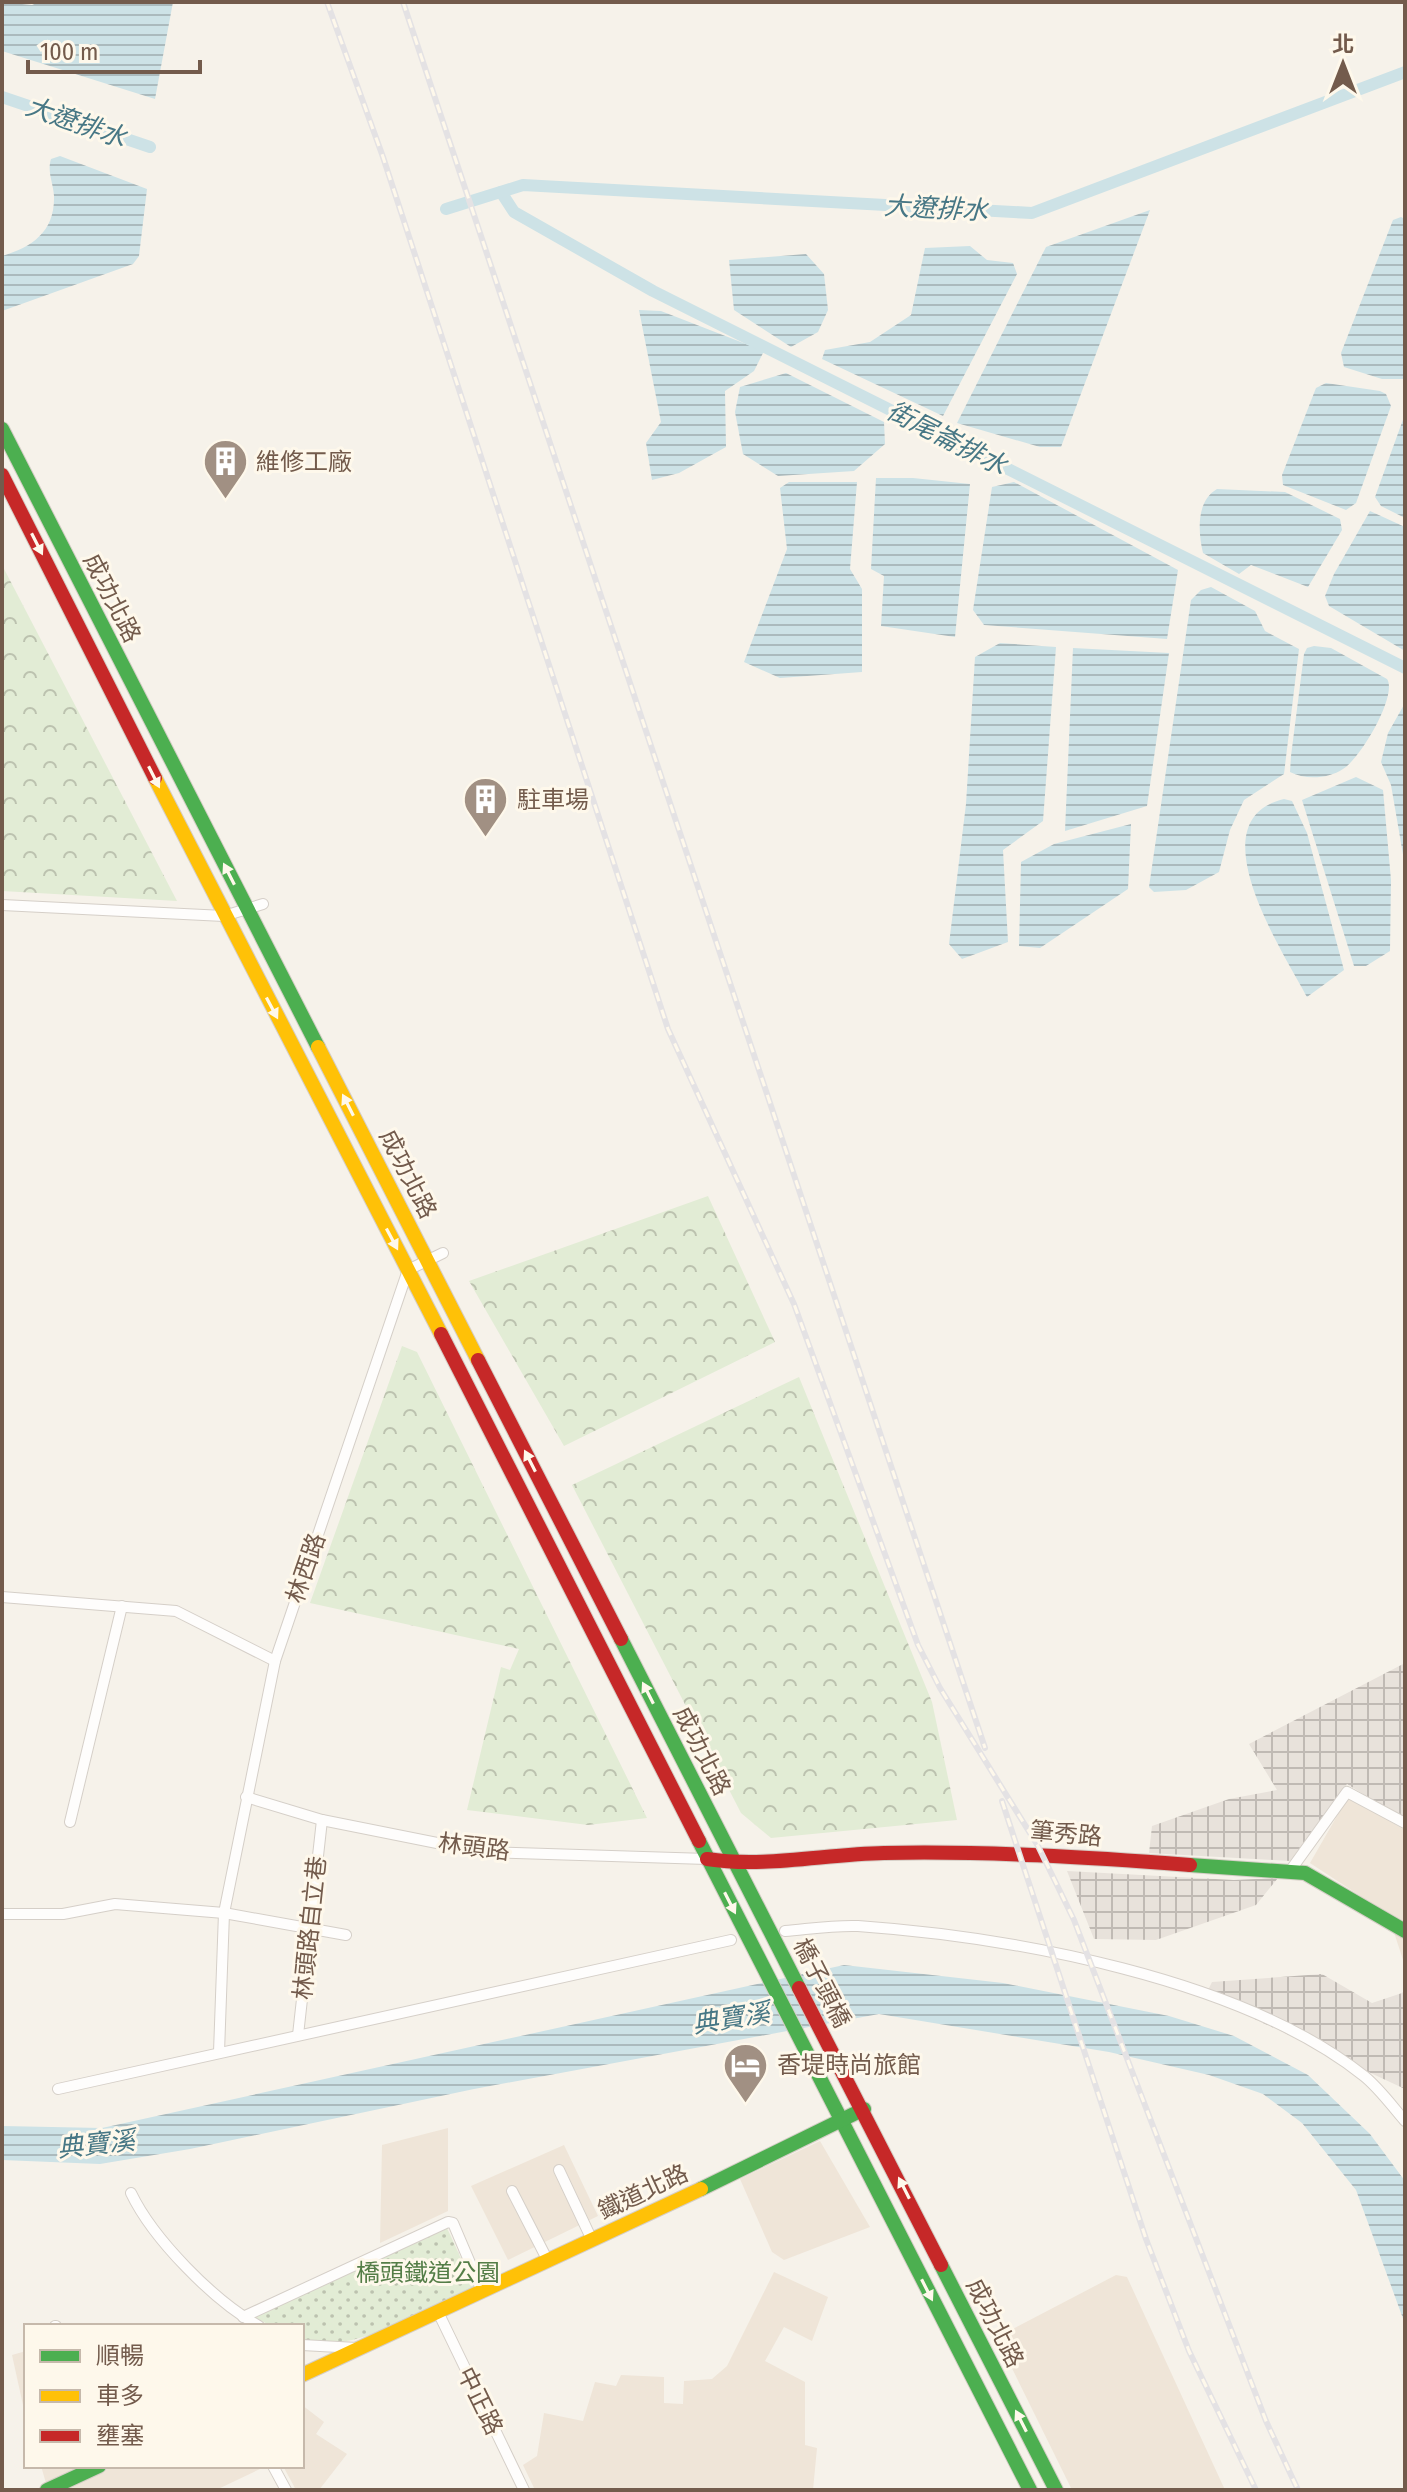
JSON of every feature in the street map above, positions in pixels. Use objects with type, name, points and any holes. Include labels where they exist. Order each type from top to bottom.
[{"type":"main road","name":"成功北路","points":[[2,429],[734,1863],[780,1935]]},
{"type":"main road","name":"成功北路","points":[[2,475],[224,916],[753,1947]]},
{"type":"main road","name":"筆秀路","points":[[707,1859],[734,1863],[878,1853],[998,1851],[1290,1871],[1305,1873],[1333,1886],[1383,1923],[1405,1931]]},
{"type":"main road","name":"橋子頭橋","points":[[780,1935],[830,2047]]},
{"type":"main road","name":"橋子頭橋","points":[[753,1947],[808,2051]]},
{"type":"main road","name":"成功北路","points":[[830,2047],[1056,2490]]},
{"type":"main road","name":"成功北路","points":[[808,2051],[1030,2490]]},
{"type":"main road","name":"鐵道北路","points":[[304,2374],[864,2109]]},
{"type":"main road","points":[[47,2490],[95,2468]]},
{"type":"street","points":[[2,905],[224,916],[263,904]]},
{"type":"street","points":[[408,1270],[443,1253]]},
{"type":"street","name":"林西路","points":[[219,2052],[224,1913],[275,1661],[408,1270]]},
{"type":"street","points":[[2,1597],[176,1611],[275,1661]]},
{"type":"street","points":[[70,1822],[122,1606]]},
{"type":"street","points":[[1290,1871],[1347,1792],[1405,1823]]},
{"type":"street","name":"林頭路","points":[[246,1797],[322,1820],[482,1852],[707,1859]]},
{"type":"street","name":"林頭路自立巷","points":[[298,2035],[322,1820]]},
{"type":"street","points":[[2,1914],[63,1914],[115,1904],[224,1913],[346,1935]]},
{"type":"street","points":[[780,1935],[855,1926],[1008,1945],[1083,1959],[1178,1983],[1298,2032],[1366,2077],[1405,2121]]},
{"type":"street","points":[[58,2089],[731,1940]]},
{"type":"street","points":[[559,2170],[592,2240]]},
{"type":"street","points":[[512,2191],[548,2261]]},
{"type":"street","points":[[131,2193],[157,2232],[194,2273],[243,2317],[255,2324]]},
{"type":"street","points":[[243,2317],[448,2222],[453,2223],[482,2291]]},
{"type":"street","name":"中正路","points":[[438,2312],[524,2490]]},
{"type":"street","points":[[304,2345],[363,2348]]},
{"type":"street","points":[[274,2468],[286,2490]]},
{"type":"shaded area","points":[[1405,1663],[1405,1820],[1347,1784],[1290,1861],[1149,1853],[1152,1826],[1229,1799],[1277,1790],[1249,1744]]},
{"type":"shaded area","points":[[1348,1797],[1405,1830],[1405,1966],[1388,1914],[1310,1863]]},
{"type":"shaded area","points":[[1067,1871],[1234,1880],[1278,1878],[1256,1905],[1156,1940],[1094,1939]]},
{"type":"shaded area","points":[[1322,1974],[1372,2003],[1405,1992],[1405,2089],[1205,1996],[1212,1982]]},
{"type":"shaded area","points":[[448,2128],[448,2211],[380,2243],[382,2145]]},
{"type":"shaded area","points":[[820,2141],[870,2227],[784,2260],[772,2252],[740,2179]]},
{"type":"shaded area","points":[[564,2145],[598,2216],[508,2260],[471,2186]]},
{"type":"shaded area","points":[[774,2272],[828,2297],[812,2341],[784,2327],[765,2361],[805,2382],[805,2445],[817,2448],[813,2490],[535,2490],[523,2465],[537,2456],[544,2413],[583,2421],[595,2382],[616,2386],[621,2375],[664,2377],[664,2403],[683,2404],[684,2381],[712,2379],[727,2366]]},
{"type":"shaded area","points":[[1116,2275],[1127,2277],[1225,2490],[1072,2490],[1002,2348],[1005,2333]]},
{"type":"shaded area","points":[[24,2352],[24,2410],[12,2355]]},
{"type":"shaded area","points":[[304,2407],[324,2422],[316,2434],[347,2454],[319,2490],[296,2490],[284,2468],[304,2468]]},
{"type":"shaded area","points":[[42,2468],[260,2469],[216,2490],[48,2490]]},
{"type":"green space","points":[[2,565],[177,901],[2,891]]},
{"type":"green space","points":[[708,1196],[775,1342],[564,1446],[469,1281]]},
{"type":"green space","points":[[402,1346],[417,1352],[647,1818],[588,1825],[467,1810],[501,1667],[510,1670],[519,1649],[310,1603]]},
{"type":"green space","points":[[799,1377],[932,1702],[957,1820],[771,1838],[741,1813],[572,1485]]},
{"type":"green space","name":"橋頭鐵道公園","points":[[447,2228],[475,2289],[389,2328],[342,2342],[304,2340],[304,2324],[267,2324],[253,2316]]},
{"type":"water","points":[[2,2],[32,5],[39,2],[173,2],[155,99],[2,51]]},
{"type":"water","points":[[60,156],[147,189],[139,256],[133,264],[2,311],[2,256],[23,248],[46,228],[51,219],[54,196],[50,164],[51,159]]},
{"type":"water","points":[[1150,210],[1061,447],[1040,447],[957,423],[1046,247]]},
{"type":"water","points":[[1405,219],[1405,379],[1382,379],[1344,367],[1341,353],[1393,220]]},
{"type":"water","points":[[970,246],[987,260],[1013,263],[1017,274],[943,416],[822,359],[825,350],[870,342],[911,315],[925,248]]},
{"type":"water","points":[[806,254],[824,274],[828,310],[818,332],[791,347],[734,310],[729,260]]},
{"type":"water","points":[[639,310],[661,311],[764,351],[754,371],[725,391],[726,447],[679,473],[652,480],[646,443],[661,422]]},
{"type":"water","points":[[786,373],[884,422],[885,444],[854,471],[778,476],[743,454],[735,412],[740,387]]},
{"type":"water","points":[[1326,383],[1380,391],[1386,394],[1391,406],[1356,503],[1346,510],[1283,485],[1282,475],[1316,388]]},
{"type":"water","points":[[1405,414],[1405,518],[1381,506],[1375,497]]},
{"type":"water","points":[[876,478],[970,484],[955,637],[881,626],[884,576],[871,569]]},
{"type":"water","points":[[789,482],[857,482],[850,569],[862,589],[862,672],[780,678],[744,662],[787,549],[780,488]]},
{"type":"water","points":[[1014,482],[1178,570],[1167,639],[984,625],[973,610],[992,487]]},
{"type":"water","points":[[1217,489],[1285,492],[1340,519],[1342,530],[1308,587],[1251,565],[1239,574],[1203,553],[1200,518],[1205,501]]},
{"type":"water","points":[[1370,511],[1405,527],[1405,651],[1329,606],[1325,596]]},
{"type":"water","points":[[1211,587],[1255,611],[1265,631],[1299,649],[1284,774],[1244,800],[1230,830],[1219,872],[1186,890],[1154,892],[1149,887],[1191,600],[1201,590]]},
{"type":"water","points":[[1000,643],[1056,647],[1043,821],[1003,850],[1008,942],[962,959],[949,944],[966,804],[975,657]]},
{"type":"water","points":[[1073,648],[1169,653],[1147,806],[1065,831]]},
{"type":"water","points":[[1307,648],[1331,648],[1387,679],[1389,687],[1376,726],[1359,753],[1343,769],[1330,775],[1309,777],[1290,772],[1304,654]]},
{"type":"water","points":[[1405,703],[1405,866],[1391,785],[1381,762],[1388,733]]},
{"type":"water","points":[[1356,777],[1383,790],[1391,880],[1390,951],[1366,966],[1354,966],[1302,800]]},
{"type":"water","points":[[1284,799],[1292,801],[1307,833],[1344,970],[1307,997],[1266,921],[1246,859],[1247,833],[1258,812]]},
{"type":"water","points":[[1131,824],[1128,889],[1040,948],[1019,946],[1021,862],[1054,844]]},
{"type":"water","name":"典寶溪","points":[[844,1965],[1003,1983],[1169,2016],[1234,2036],[1308,2075],[1370,2134],[1405,2181],[1405,2324],[1356,2190],[1302,2123],[1263,2094],[1209,2075],[1109,2052],[879,2014],[474,2089],[190,2149],[100,2164],[2,2160],[2,2126],[102,2128]]},
{"type":"waterway","name":"大遼排水","points":[[446,209],[523,185],[1032,213],[1405,72]]},
{"type":"waterway","name":"大遼排水","points":[[2,97],[150,147]]},
{"type":"waterway","name":"街尾崙排水","points":[[501,192],[514,212],[653,291],[1405,668]]},
{"type":"railway","points":[[327,2],[383,157],[668,1029],[794,1304],[918,1645],[940,1688],[1038,1846],[1074,1920],[1266,2421],[1298,2490]]},
{"type":"railway","points":[[403,2],[985,1748]]},
{"type":"railway","points":[[1002,1801],[1146,2239],[1189,2351],[1256,2490]]},
{"type":"traffic: fast","points":[[2,429],[318,1047]]},
{"type":"traffic: fast","points":[[621,1639],[799,1988]]},
{"type":"traffic: fast","points":[[699,1841],[1030,2490]]},
{"type":"traffic: fast","points":[[1190,1865],[1305,1873],[1405,1931]]},
{"type":"traffic: fast","points":[[701,2189],[864,2109]]},
{"type":"traffic: fast","points":[[941,2265],[1056,2490]]},
{"type":"traffic: fast","points":[[47,2490],[95,2468]]},
{"type":"traffic: slow","points":[[155,778],[441,1334]]},
{"type":"traffic: slow","points":[[318,1047],[478,1360]]},
{"type":"traffic: slow","points":[[304,2374],[701,2189]]},
{"type":"traffic: jam","points":[[2,475],[155,778]]},
{"type":"traffic: jam","points":[[441,1334],[699,1841]]},
{"type":"traffic: jam","points":[[478,1360],[621,1639]]},
{"type":"traffic: jam","points":[[707,1859],[751,1862],[884,1853],[961,1853],[1190,1865]]},
{"type":"traffic: jam","points":[[799,1988],[941,2265]]},
{"type":"place","name":"維修工廠","points":[[225,501]]},
{"type":"place","name":"駐車場","points":[[486,839]]},
{"type":"place","name":"香堤時尚旅館","points":[[746,2104]]}]
